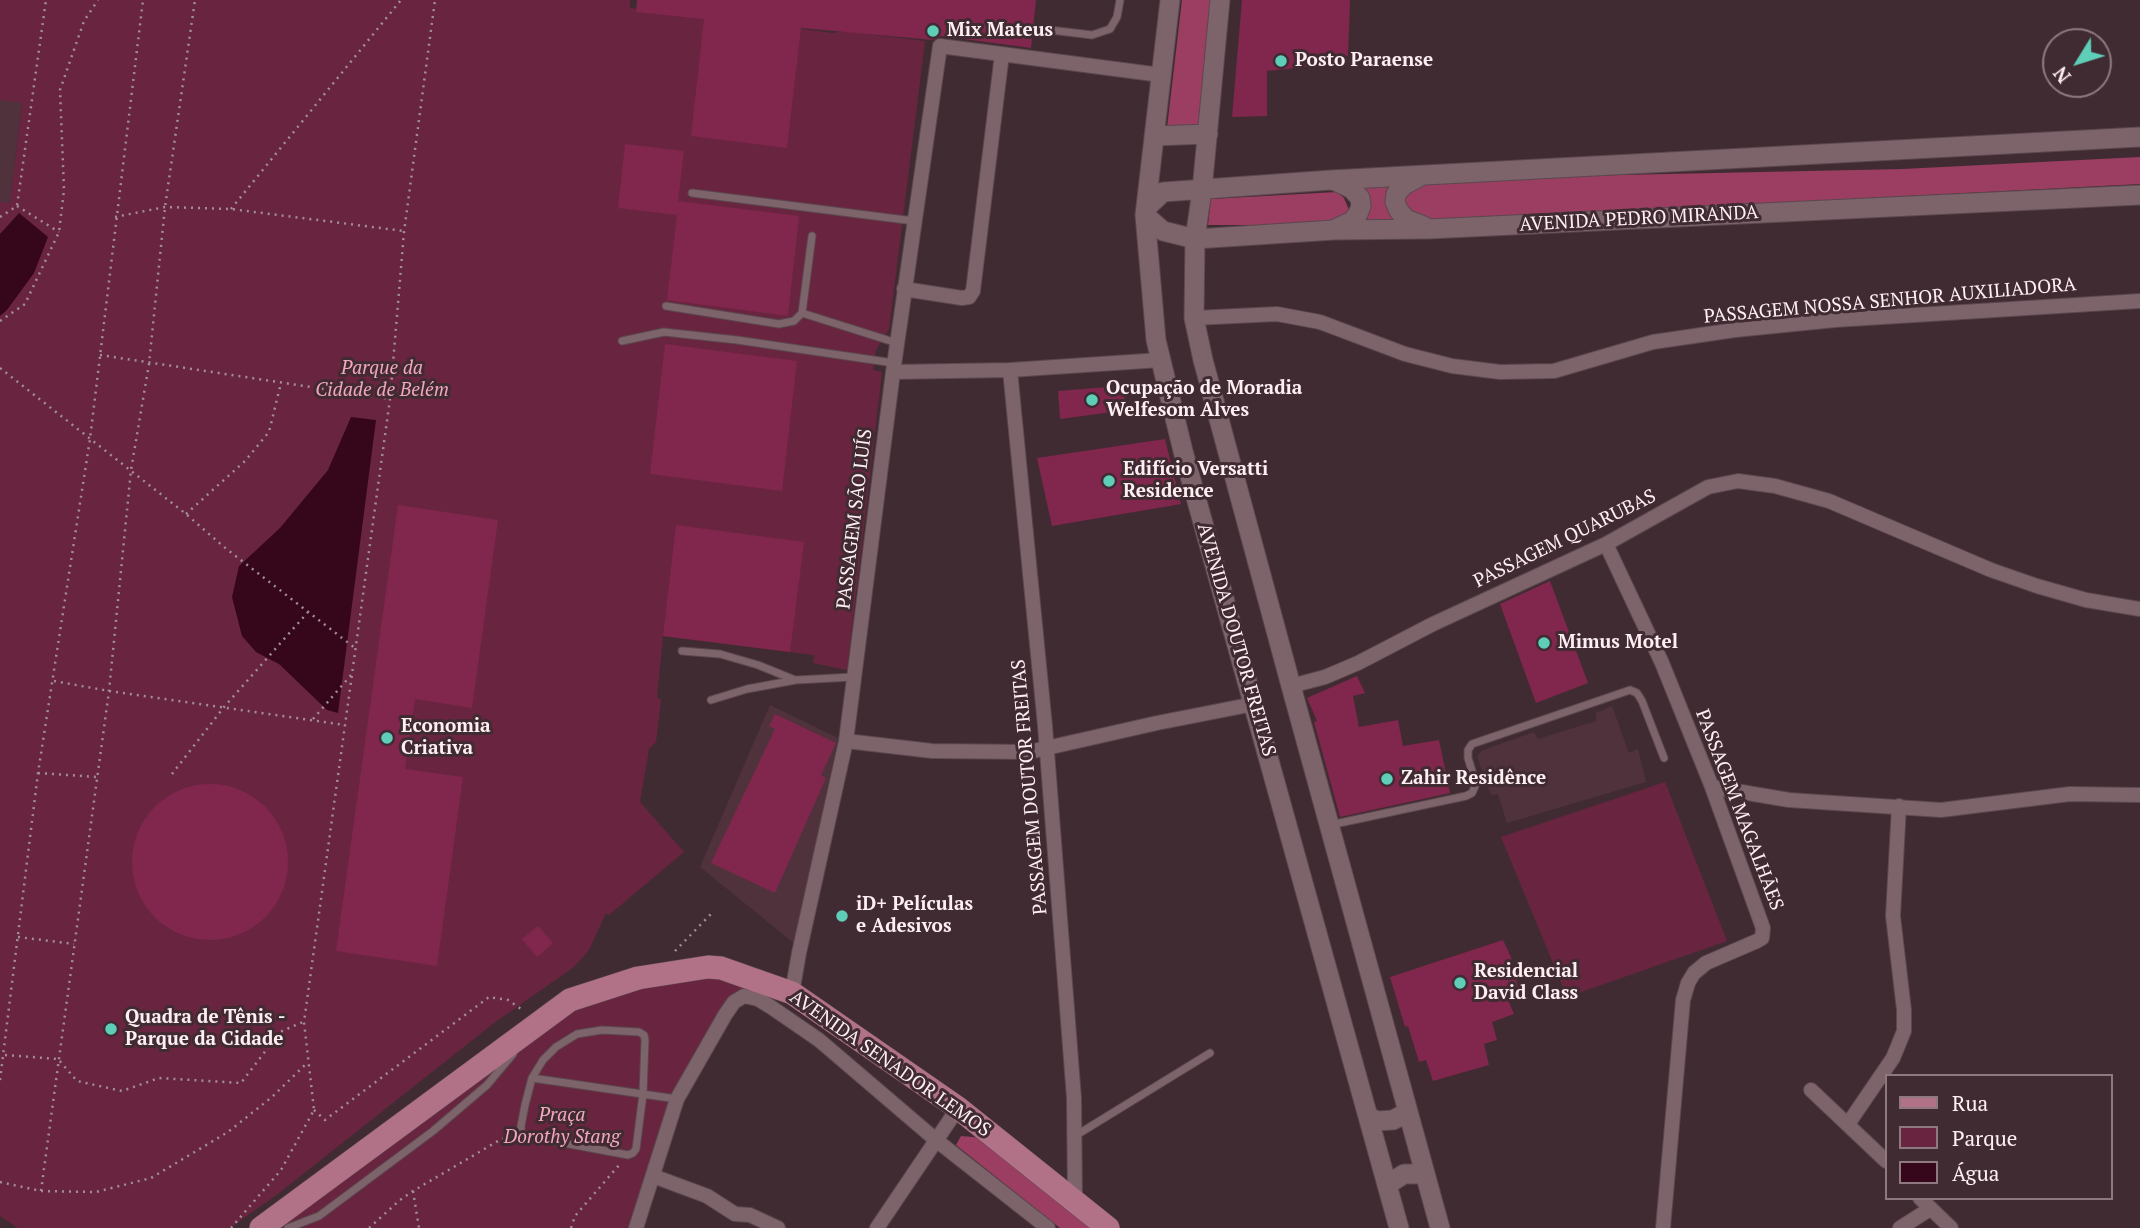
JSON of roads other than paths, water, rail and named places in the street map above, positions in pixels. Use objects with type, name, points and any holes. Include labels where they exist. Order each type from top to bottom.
[{"type":"main road","name":"AVENIDA DOUTOR FREITAS","points":[[1170,0],[1145,211],[1160,360],[1399,1228]]},
{"type":"main road","name":"AVENIDA DOUTOR FREITAS","points":[[1220,0],[1195,239],[1195,318],[1203,360],[1440,1228]]},
{"type":"main road","points":[[1154,136],[1208,134]]},
{"type":"main road","points":[[1145,211],[1163,192],[1425,174],[2140,137]]},
{"type":"main road","points":[[1425,174],[1404,185],[1396,194],[1395,202],[1406,219],[1429,229]]},
{"type":"main road","points":[[1331,180],[1352,189],[1360,198],[1361,206],[1352,221],[1334,230]]},
{"type":"main road","name":"AVENIDA PEDRO MIRANDA","points":[[1145,211],[1163,231],[1195,239],[1334,230],[1429,229],[2140,195]]},
{"type":"main road","name":"AVENIDA SENADOR LEMOS","points":[[261,1228],[570,1000],[638,978],[708,967],[721,968],[792,993],[958,1108],[1108,1228]]},
{"type":"main road","points":[[1369,1117],[1377,1121],[1393,1120],[1408,1112]]},
{"type":"main road","points":[[1387,1185],[1404,1174],[1425,1174]]},
{"type":"street","name":"PASSAGEM SÃO LUÍS","points":[[792,993],[846,741],[904,289],[940,46],[1002,54]]},
{"type":"street","points":[[904,289],[962,298],[971,295],[1002,54],[1161,75]]},
{"type":"street","name":"PASSAGEM NOSSA SENHOR AUXILIADORA","points":[[1195,318],[1277,314],[1320,322],[1405,355],[1452,366],[1500,372],[1554,371],[1653,342],[1735,330],[1835,320],[2140,301]]},
{"type":"street","points":[[894,368],[1010,370],[1160,360]]},
{"type":"street","name":"PASSAGEM DOUTOR FREITAS","points":[[1010,370],[1047,748],[1074,1098],[1075,1202]]},
{"type":"street","name":"PASSAGEM QUARUBAS","points":[[1291,686],[1325,677],[1358,663],[1433,624],[1606,544],[1708,487],[1738,481],[1763,484],[1829,500],[1991,570],[2086,600],[2140,609]]},
{"type":"street","name":"PASSAGEM MAGALHÃES","points":[[1606,544],[1662,663],[1712,787],[1763,928],[1757,942],[1706,963],[1694,973],[1688,983],[1683,1000],[1663,1228]]},
{"type":"street","points":[[846,741],[932,751],[1029,752],[1254,704]]},
{"type":"street","points":[[1712,787],[1789,800],[1941,810],[2070,794],[2140,795]]},
{"type":"street","points":[[1848,1124],[1893,1058],[1904,1031],[1893,916],[1899,806]]},
{"type":"street","name":"AVENIDA SENADOR LEMOS","points":[[677,1099],[734,1002],[744,996],[765,1003],[818,1040],[936,1140],[1048,1228]]},
{"type":"street","points":[[1811,1090],[1884,1159]]},
{"type":"street","points":[[636,1228],[677,1099]]},
{"type":"street","points":[[877,1228],[958,1108]]},
{"type":"street","points":[[653,1176],[707,1196],[735,1214],[750,1215],[778,1228]]},
{"type":"street","points":[[1900,1228],[1925,1204],[1951,1228]]},
{"type":"lane","points":[[1050,30],[1092,35],[1110,29],[1117,17],[1120,0]]},
{"type":"lane","points":[[692,193],[914,221]]},
{"type":"lane","points":[[666,306],[779,324],[794,321],[802,313],[812,236]]},
{"type":"lane","points":[[802,313],[897,343]]},
{"type":"lane","points":[[622,341],[664,332],[737,340],[894,368]]},
{"type":"lane","points":[[682,651],[720,654],[796,680]]},
{"type":"lane","points":[[711,700],[747,689],[796,680],[853,677]]},
{"type":"lane","points":[[1329,825],[1466,796],[1472,793],[1476,784],[1468,758],[1468,750],[1472,744],[1630,690],[1637,693],[1642,701],[1664,758]]},
{"type":"lane","points":[[288,1228],[319,1216],[433,1131],[487,1084],[540,1022]]},
{"type":"lane","points":[[602,1030],[639,1032],[645,1040],[643,1094],[636,1149],[628,1155],[526,1136],[520,1126],[532,1078],[543,1060],[556,1047],[577,1034],[602,1030]]},
{"type":"lane","points":[[1075,1136],[1210,1053]]},
{"type":"lane","points":[[532,1078],[677,1099]]},
{"type":"water","points":[[19,213],[48,237],[34,273],[0,316],[0,234]]},
{"type":"water","points":[[351,417],[376,420],[338,713],[327,710],[279,664],[256,652],[242,636],[232,597],[239,566],[280,528],[328,470]]},
{"type":"place","name":"Mix Mateus","points":[[933,31]]},
{"type":"place","name":"Posto Paraense","points":[[1281,61]]},
{"type":"place","name":"Ocupação de Moradia Welfesom Alves","points":[[1092,400]]},
{"type":"place","name":"Edifício Versatti Residence","points":[[1109,481]]},
{"type":"place","name":"Mimus Motel","points":[[1544,643]]},
{"type":"place","name":"Economia Criativa","points":[[387,738]]},
{"type":"place","name":"Zahir Residênce","points":[[1387,779]]},
{"type":"place","name":"iD+ Películas e Adesivos","points":[[842,916]]},
{"type":"place","name":"Residencial David Class","points":[[1460,983]]},
{"type":"place","name":"Quadra de Tênis - Parque da Cidade","points":[[111,1029]]},
{"type":"park label","name":"Parque da Cidade de Belém","points":[[382,380]]},
{"type":"park label","name":"Praça Dorothy Stang","points":[[562,1127]]}]
